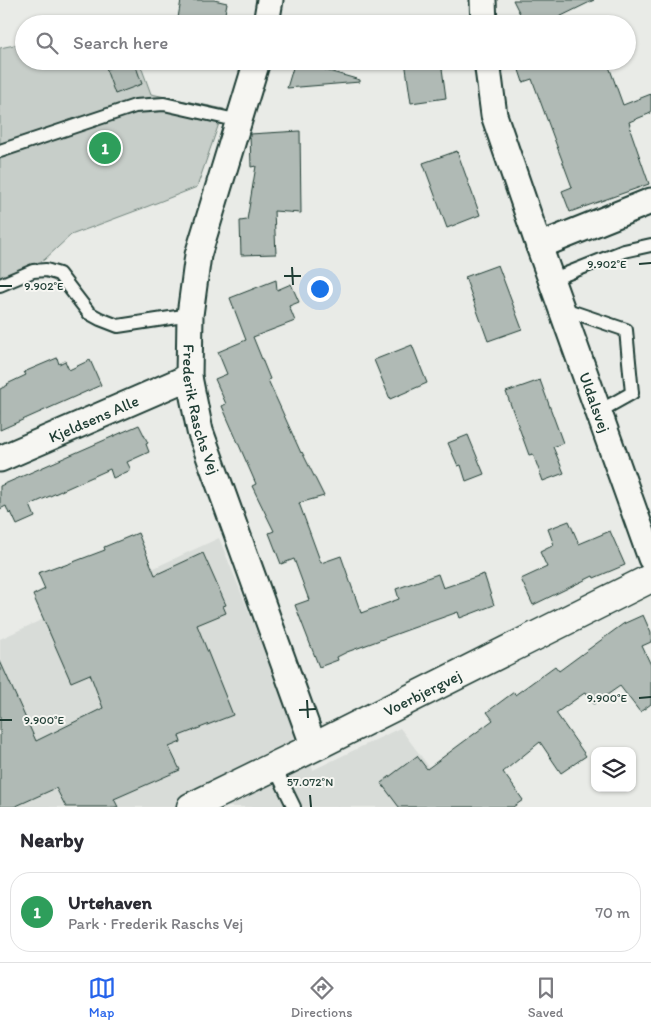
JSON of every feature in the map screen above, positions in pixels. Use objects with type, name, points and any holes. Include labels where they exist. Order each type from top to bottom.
[{"type":"street","points":[[268,15],[270,0]]},
{"type":"street","points":[[483,0],[484,15]]},
{"type":"street","name":"Frederik Raschs Vej","points":[[255,70],[198,255],[190,315],[189,377],[200,430],[314,747]]},
{"type":"street","name":"Uldalsvej","points":[[488,70],[494,115],[651,558]]},
{"type":"street","points":[[539,246],[651,201]]},
{"type":"street","name":"Kjeldsens Alle","points":[[0,459],[189,377]]},
{"type":"street","name":"Voerbjergvej","points":[[191,807],[651,578]]},
{"type":"lane","points":[[0,151],[135,106],[164,104],[240,121]]},
{"type":"lane","points":[[551,280],[624,251],[651,245]]},
{"type":"lane","points":[[0,285],[33,271],[46,270],[59,274],[89,313],[118,326],[190,315]]},
{"type":"lane","points":[[561,308],[626,330],[632,393],[598,412]]},
{"type":"lane","points":[[274,766],[294,807]]},
{"type":"shaded area","points":[[15,45],[15,70],[142,70],[151,94],[224,109],[197,187],[71,235],[44,260],[0,278],[0,48]]},
{"type":"shaded area","points":[[219,538],[313,770],[400,728],[459,807],[0,807],[0,639]]},
{"type":"building","points":[[181,0],[214,0],[227,3],[225,15],[178,15]]},
{"type":"building","points":[[513,0],[594,0],[563,15],[520,15]]},
{"type":"building","points":[[106,70],[137,70],[142,84],[115,94]]},
{"type":"building","points":[[292,70],[325,70],[360,80],[360,82],[287,88]]},
{"type":"building","points":[[406,70],[442,70],[446,98],[411,103]]},
{"type":"building","points":[[519,70],[610,70],[623,105],[651,94],[651,113],[629,122],[649,184],[570,212],[562,191],[572,187],[532,79],[523,82]]},
{"type":"building","points":[[300,131],[301,213],[274,211],[276,254],[241,255],[240,221],[247,220],[256,166],[251,167],[250,134]]},
{"type":"building","points":[[457,151],[480,215],[447,228],[423,163]]},
{"type":"building","points":[[498,265],[522,329],[488,341],[465,277]]},
{"type":"building","points":[[276,280],[277,290],[291,284],[299,302],[289,306],[295,321],[253,337],[270,379],[268,380],[301,453],[324,496],[299,503],[321,563],[341,556],[361,613],[399,599],[396,589],[438,574],[443,588],[484,574],[494,605],[460,618],[458,612],[410,629],[347,652],[337,657],[338,660],[319,667],[295,605],[309,600],[294,559],[281,564],[269,533],[274,531],[252,486],[256,484],[222,406],[226,404],[215,379],[227,374],[218,352],[246,340],[230,298]]},
{"type":"building","points":[[412,345],[427,383],[390,399],[374,360]]},
{"type":"building","points":[[57,358],[59,364],[65,361],[69,370],[90,360],[101,385],[0,430],[0,389],[26,375],[24,372]]},
{"type":"building","points":[[540,380],[563,443],[553,447],[564,473],[543,481],[533,454],[529,455],[506,392]]},
{"type":"building","points":[[139,425],[148,443],[146,444],[149,452],[127,462],[131,470],[113,478],[110,469],[30,505],[35,517],[17,525],[6,506],[0,509],[0,486]]},
{"type":"building","points":[[468,435],[484,474],[466,481],[461,465],[458,466],[448,443]]},
{"type":"building","points":[[569,521],[579,544],[610,531],[625,565],[594,578],[593,576],[533,605],[521,579],[547,567],[540,552],[554,545],[548,529]]},
{"type":"building","points":[[138,533],[155,575],[203,553],[226,605],[223,606],[226,613],[197,625],[233,715],[179,736],[181,742],[169,747],[180,770],[114,799],[118,807],[66,807],[56,788],[14,807],[0,807],[0,661],[36,741],[103,708],[90,674],[71,682],[33,595],[45,589],[38,573],[105,550],[104,547]]},
{"type":"building","points":[[643,615],[651,633],[651,642],[642,646],[651,665],[651,704],[640,712],[620,686],[594,704],[586,692],[556,713],[586,756],[561,773],[540,742],[503,772],[523,800],[513,807],[399,807],[381,783],[417,756],[427,769],[493,720],[487,712],[514,692],[515,695],[555,666],[559,671],[623,624]]},
{"type":"place","name":"Urtehaven","points":[[105,148]]}]
